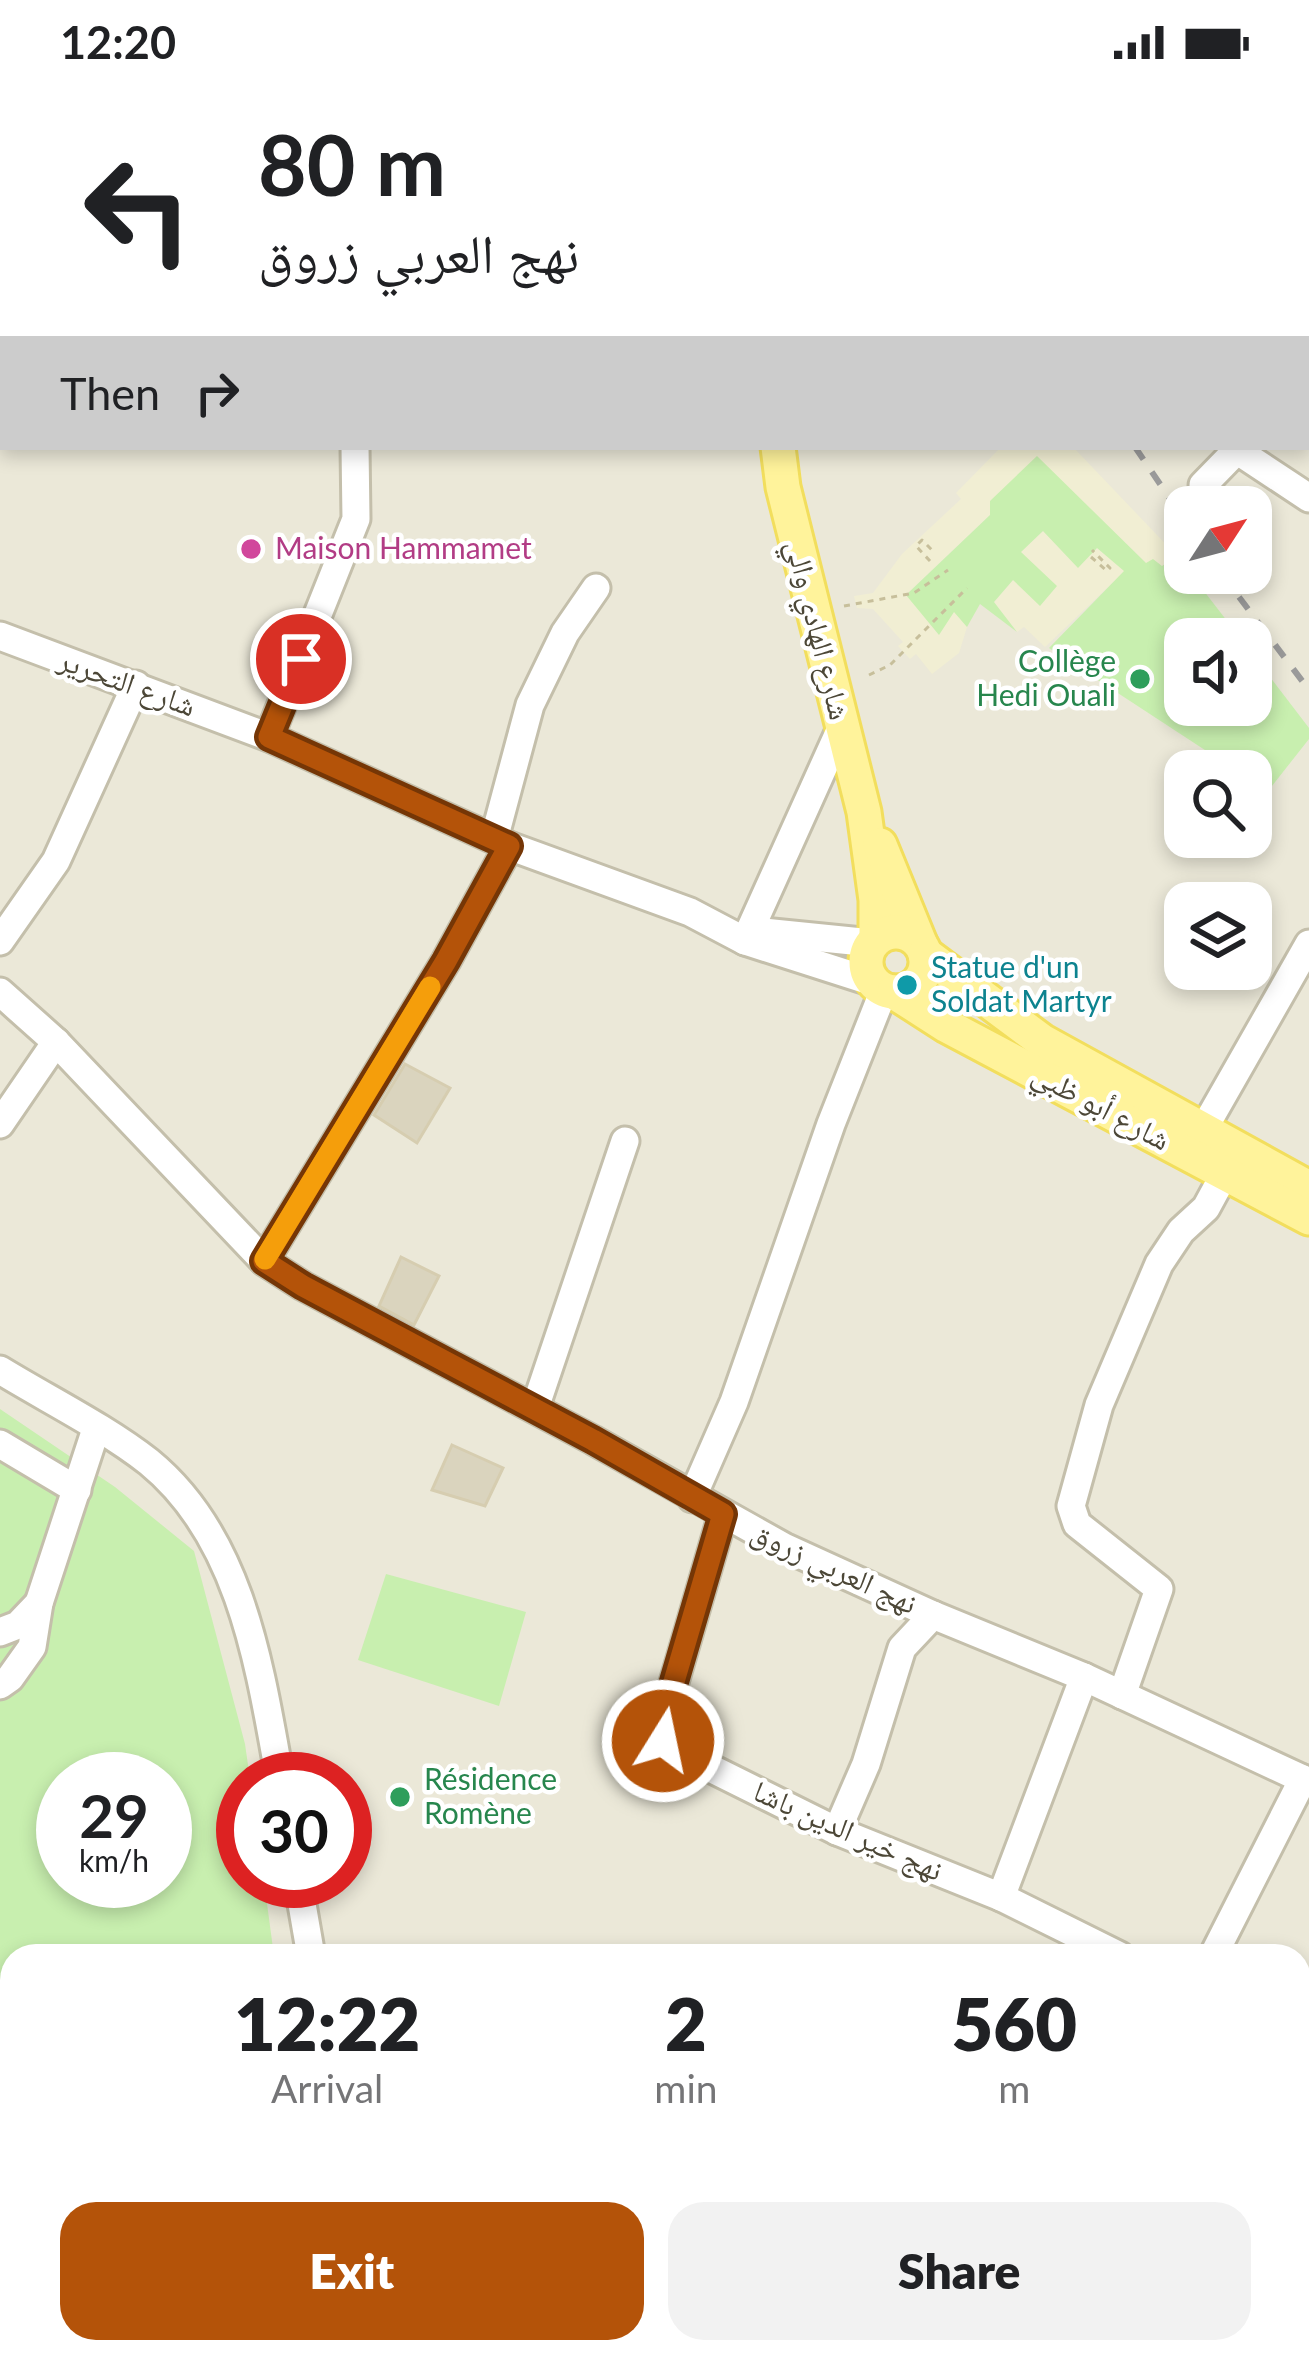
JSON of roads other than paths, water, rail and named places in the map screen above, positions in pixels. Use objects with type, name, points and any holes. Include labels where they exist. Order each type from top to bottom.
[{"type":"main road","name":"شارع الهادي والي","points":[[778,450],[783,487],[864,812],[876,900],[874,941]]},
{"type":"main road","name":"شارع الهادي والي","points":[[864,812],[922,948]]},
{"type":"main road","points":[[899,932],[922,948],[923,976],[916,985],[884,988],[866,962],[874,941],[899,932]]},
{"type":"main road","name":"شارع أبو ظبي","points":[[922,948],[1042,1041],[1203,1130],[1308,1207]]},
{"type":"main road","name":"شارع أبو ظبي","points":[[884,988],[946,1026],[1225,1173],[1308,1207]]},
{"type":"street","points":[[269,737],[356,519],[356,450]]},
{"type":"street","points":[[1203,485],[1238,450]]},
{"type":"street","points":[[1240,450],[1309,498]]},
{"type":"street","points":[[264,1261],[446,961],[502,843],[530,705],[565,633],[596,588]]},
{"type":"street","points":[[0,668],[8,639]]},
{"type":"street","name":"شارع التحرير","points":[[8,639],[269,737],[502,843],[884,988]]},
{"type":"street","points":[[0,941],[56,861],[136,685]]},
{"type":"street","points":[[747,936],[842,727]]},
{"type":"street","name":"شارع التحرير","points":[[747,936],[874,941]]},
{"type":"street","points":[[1203,1130],[1309,944]]},
{"type":"street","points":[[692,1498],[734,1402],[884,988]]},
{"type":"street","name":"نهج العربي زروق","points":[[0,992],[56,1042],[264,1261],[303,1286],[723,1514],[932,1615],[1084,1677],[1306,1780]]},
{"type":"street","points":[[0,1124],[56,1042]]},
{"type":"street","points":[[535,1408],[625,1141]]},
{"type":"street","points":[[1122,1695],[1160,1589],[1077,1524],[1071,1506],[1100,1406],[1159,1264],[1181,1231],[1206,1208],[1225,1173]]},
{"type":"street","points":[[0,1370],[149,1463],[205,1527],[240,1600],[259,1661],[275,1752]]},
{"type":"street","points":[[0,1685],[32,1647],[39,1603],[97,1429]]},
{"type":"street","points":[[0,1444],[76,1490]]},
{"type":"street","name":"نهج خير الدين باشا","points":[[723,1514],[661,1726],[670,1750],[837,1831],[1000,1897],[1096,1944]]},
{"type":"street","points":[[0,1632],[18,1625],[39,1603]]},
{"type":"street","points":[[837,1831],[866,1764],[902,1648],[932,1615]]},
{"type":"street","points":[[1000,1897],[1084,1677]]},
{"type":"street","points":[[1219,1944],[1306,1780]]},
{"type":"street","points":[[303,1908],[309,1944]]},
{"type":"railway","points":[[1137,450],[1164,490]]},
{"type":"railway","points":[[1237,594],[1309,690]]},
{"type":"place","name":"Maison Hammamet","points":[[251,549]]},
{"type":"place","name":"Collège Hedi Ouali","points":[[1140,679]]},
{"type":"place","name":"Statue d'un Soldat Martyr","points":[[907,985]]},
{"type":"place","name":"Résidence Romène","points":[[400,1797]]}]
